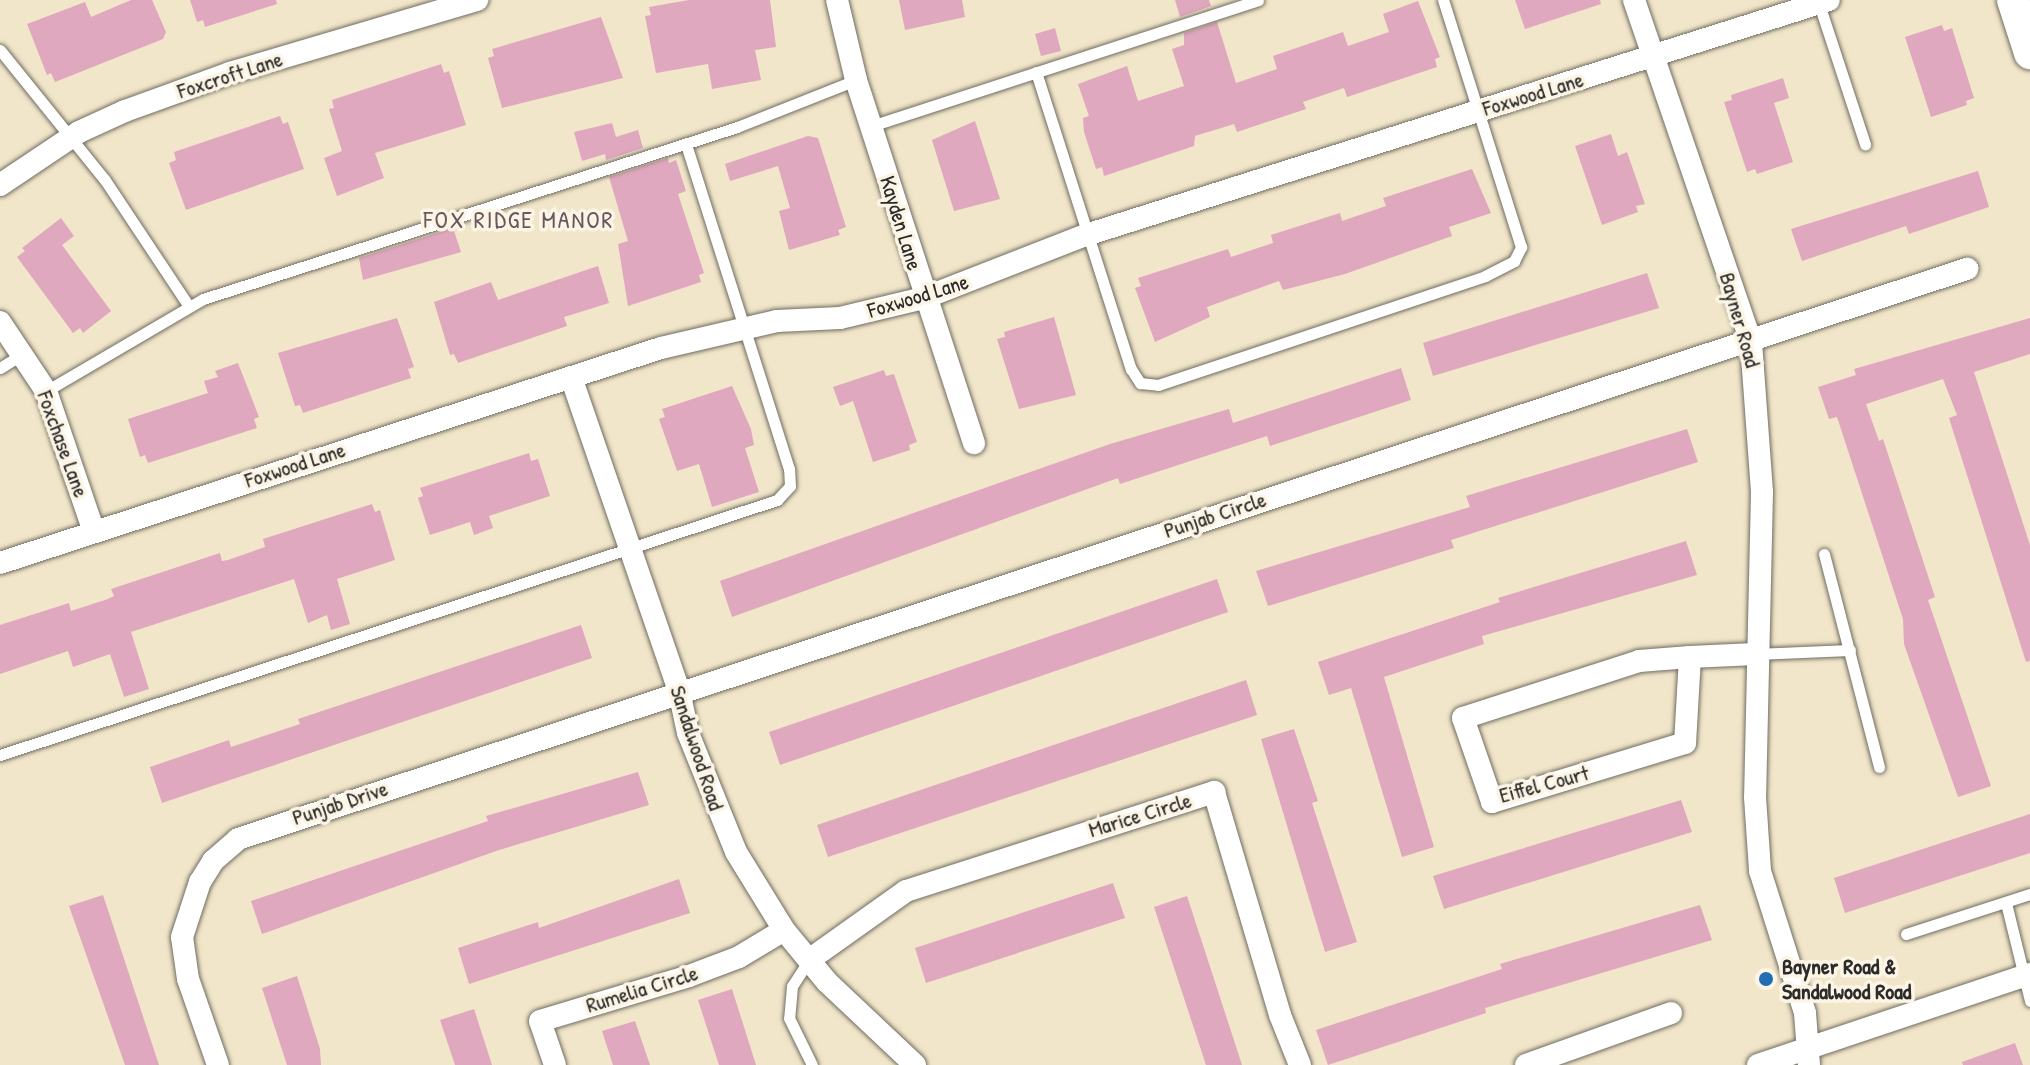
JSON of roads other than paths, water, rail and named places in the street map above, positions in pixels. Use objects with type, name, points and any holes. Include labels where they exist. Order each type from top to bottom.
[{"type":"street","name":"Foxcroft Lane","points":[[0,185],[69,138],[230,73],[477,0]]},
{"type":"street","name":"Kayden Lane","points":[[837,0],[856,80],[924,298],[974,443]]},
{"type":"street","name":"Bayner Road","points":[[1634,0],[1751,342],[1762,492],[1755,654],[1760,871],[1805,1013],[1810,1056]]},
{"type":"street","points":[[2013,0],[2030,53]]},
{"type":"street","name":"Foxwood Lane","points":[[0,563],[93,529],[571,377],[743,329],[840,318],[924,298],[1086,235],[1822,1]]},
{"type":"street","name":"Punjab Circle","points":[[679,691],[1967,269]]},
{"type":"street","name":"Foxchase Lane","points":[[0,322],[46,391],[93,529]]},
{"type":"street","name":"Sandalwood Road","points":[[571,377],[679,691],[688,733],[720,818],[784,930],[874,1032],[915,1065]]},
{"type":"street","name":"Eiffel Court","points":[[1690,657],[1685,743],[1492,802],[1463,718],[1639,661],[1690,657],[1755,654]]},
{"type":"street","name":"Punjab Drive","points":[[218,1065],[188,979],[182,937],[200,882],[213,861],[238,839],[679,691]]},
{"type":"street","name":"Marice Circle","points":[[809,960],[906,891],[1214,792],[1280,1015],[1300,1065]]},
{"type":"street","name":"Rumelia Circle","points":[[555,1065],[540,1021],[701,972],[739,957],[784,930]]},
{"type":"street","points":[[1758,1065],[1810,1056],[2025,976]]},
{"type":"street","points":[[1526,1065],[1671,1013]]},
{"type":"lane","points":[[871,126],[1258,0]]},
{"type":"lane","points":[[1036,72],[1131,369],[1140,383],[1176,380],[1485,276],[1514,261],[1521,247],[1443,0]]},
{"type":"lane","points":[[1822,1],[1865,144]]},
{"type":"lane","points":[[0,50],[154,247],[188,305]]},
{"type":"lane","points":[[46,391],[188,305],[686,144],[856,80]]},
{"type":"lane","points":[[0,755],[777,500],[790,486],[789,469],[686,144]]},
{"type":"lane","points":[[0,368],[22,353]]},
{"type":"lane","points":[[1824,554],[1879,767]]},
{"type":"lane","points":[[1755,654],[1850,650]]},
{"type":"lane","points":[[1906,934],[2030,894]]},
{"type":"lane","points":[[2006,903],[2030,1001]]},
{"type":"lane","points":[[809,960],[792,986],[789,1018],[812,1065]]},
{"type":"place","name":"Bayner Road & Sandalwood Road","points":[[1766,979]]},
{"type":"district","name":"FOX RIDGE MANOR","points":[[519,220]]}]
